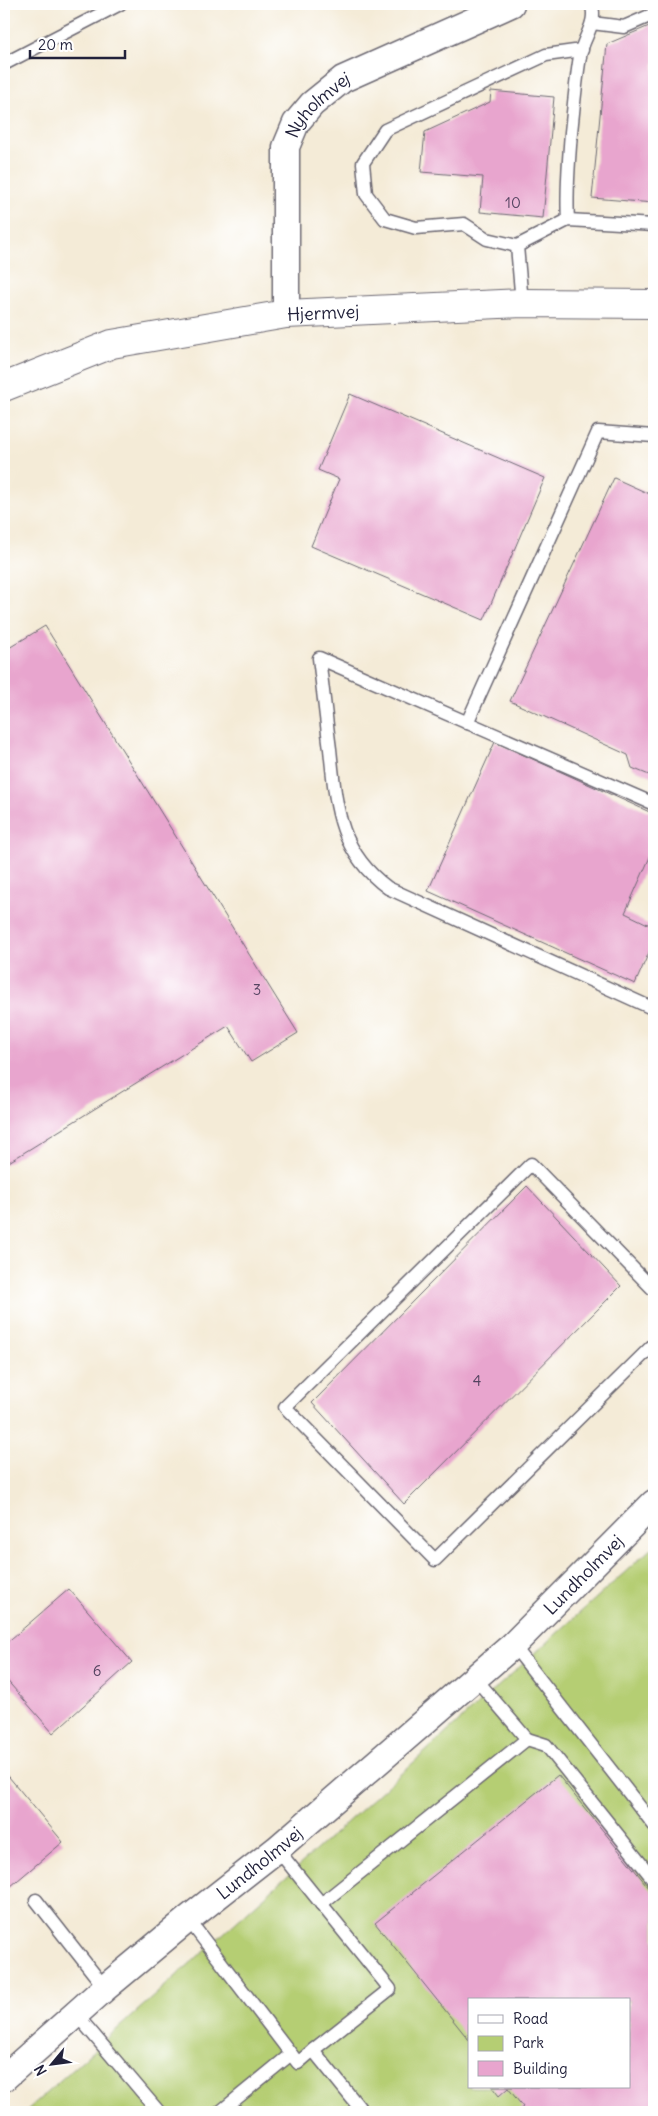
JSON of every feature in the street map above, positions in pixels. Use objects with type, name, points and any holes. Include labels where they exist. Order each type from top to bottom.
[{"type":"street","name":"Nyholmvej","points":[[286,314],[286,147],[296,123],[312,104],[343,79],[511,4]]},
{"type":"street","name":"Hjermvej","points":[[4,387],[112,344],[286,314],[522,302],[654,304]]},
{"type":"street","name":"Lundholmvej","points":[[4,2078],[105,1988],[277,1849],[512,1646],[654,1504]]},
{"type":"lane","points":[[4,64],[120,4]]},
{"type":"lane","points":[[568,220],[566,195],[574,105],[582,50],[592,23],[594,10],[591,4]]},
{"type":"lane","points":[[592,23],[624,27],[654,14]]},
{"type":"lane","points":[[582,50],[546,55],[384,130],[363,163],[366,194],[385,219],[416,228],[464,224],[487,239],[517,246],[568,220],[654,225]]},
{"type":"lane","points":[[517,246],[522,302]]},
{"type":"lane","points":[[468,723],[598,432],[654,436]]},
{"type":"lane","points":[[654,804],[319,658],[336,806],[348,841],[359,860],[371,875],[388,888],[654,1009]]},
{"type":"lane","points":[[654,1290],[531,1164],[285,1407],[435,1560],[654,1344]]},
{"type":"lane","points":[[512,1646],[654,1825]]},
{"type":"lane","points":[[475,1678],[528,1739],[546,1745],[654,1880]]},
{"type":"lane","points":[[321,1904],[528,1739]]},
{"type":"lane","points":[[188,1919],[298,2063],[390,1989],[277,1849]]},
{"type":"lane","points":[[36,1900],[105,1988]]},
{"type":"lane","points":[[76,2014],[159,2112]]},
{"type":"lane","points":[[313,2050],[362,2112]]},
{"type":"lane","points":[[220,2112],[291,2054]]},
{"type":"green space","points":[[654,1546],[654,2112],[25,2112]]},
{"type":"building","points":[[654,24],[654,203],[592,198],[607,44]]},
{"type":"building","points":[[491,91],[554,97],[543,218],[480,212],[483,177],[421,172],[425,132],[490,102]]},
{"type":"building","points":[[350,394],[545,478],[484,620],[311,546],[339,479],[318,470]]},
{"type":"building","points":[[614,478],[654,496],[654,777],[632,768],[628,755],[510,701]]},
{"type":"building","points":[[45,626],[298,1033],[251,1062],[228,1026],[4,1165],[4,651]]},
{"type":"building","points":[[495,742],[654,814],[654,848],[625,913],[654,927],[654,941],[635,984],[428,891]]},
{"type":"building","points":[[527,1186],[621,1286],[404,1504],[312,1403]]},
{"type":"building","points":[[69,1589],[132,1662],[53,1733],[4,1677],[4,1645]]},
{"type":"building","points":[[4,1771],[63,1842],[4,1892]]},
{"type":"building","points":[[558,1775],[654,1894],[654,2112],[517,2112],[523,2107],[508,2088],[630,2088],[630,1998],[468,1998],[468,2039],[375,1923]]},
{"type":"building","points":[[493,2088],[508,2088],[499,2096]]}]
